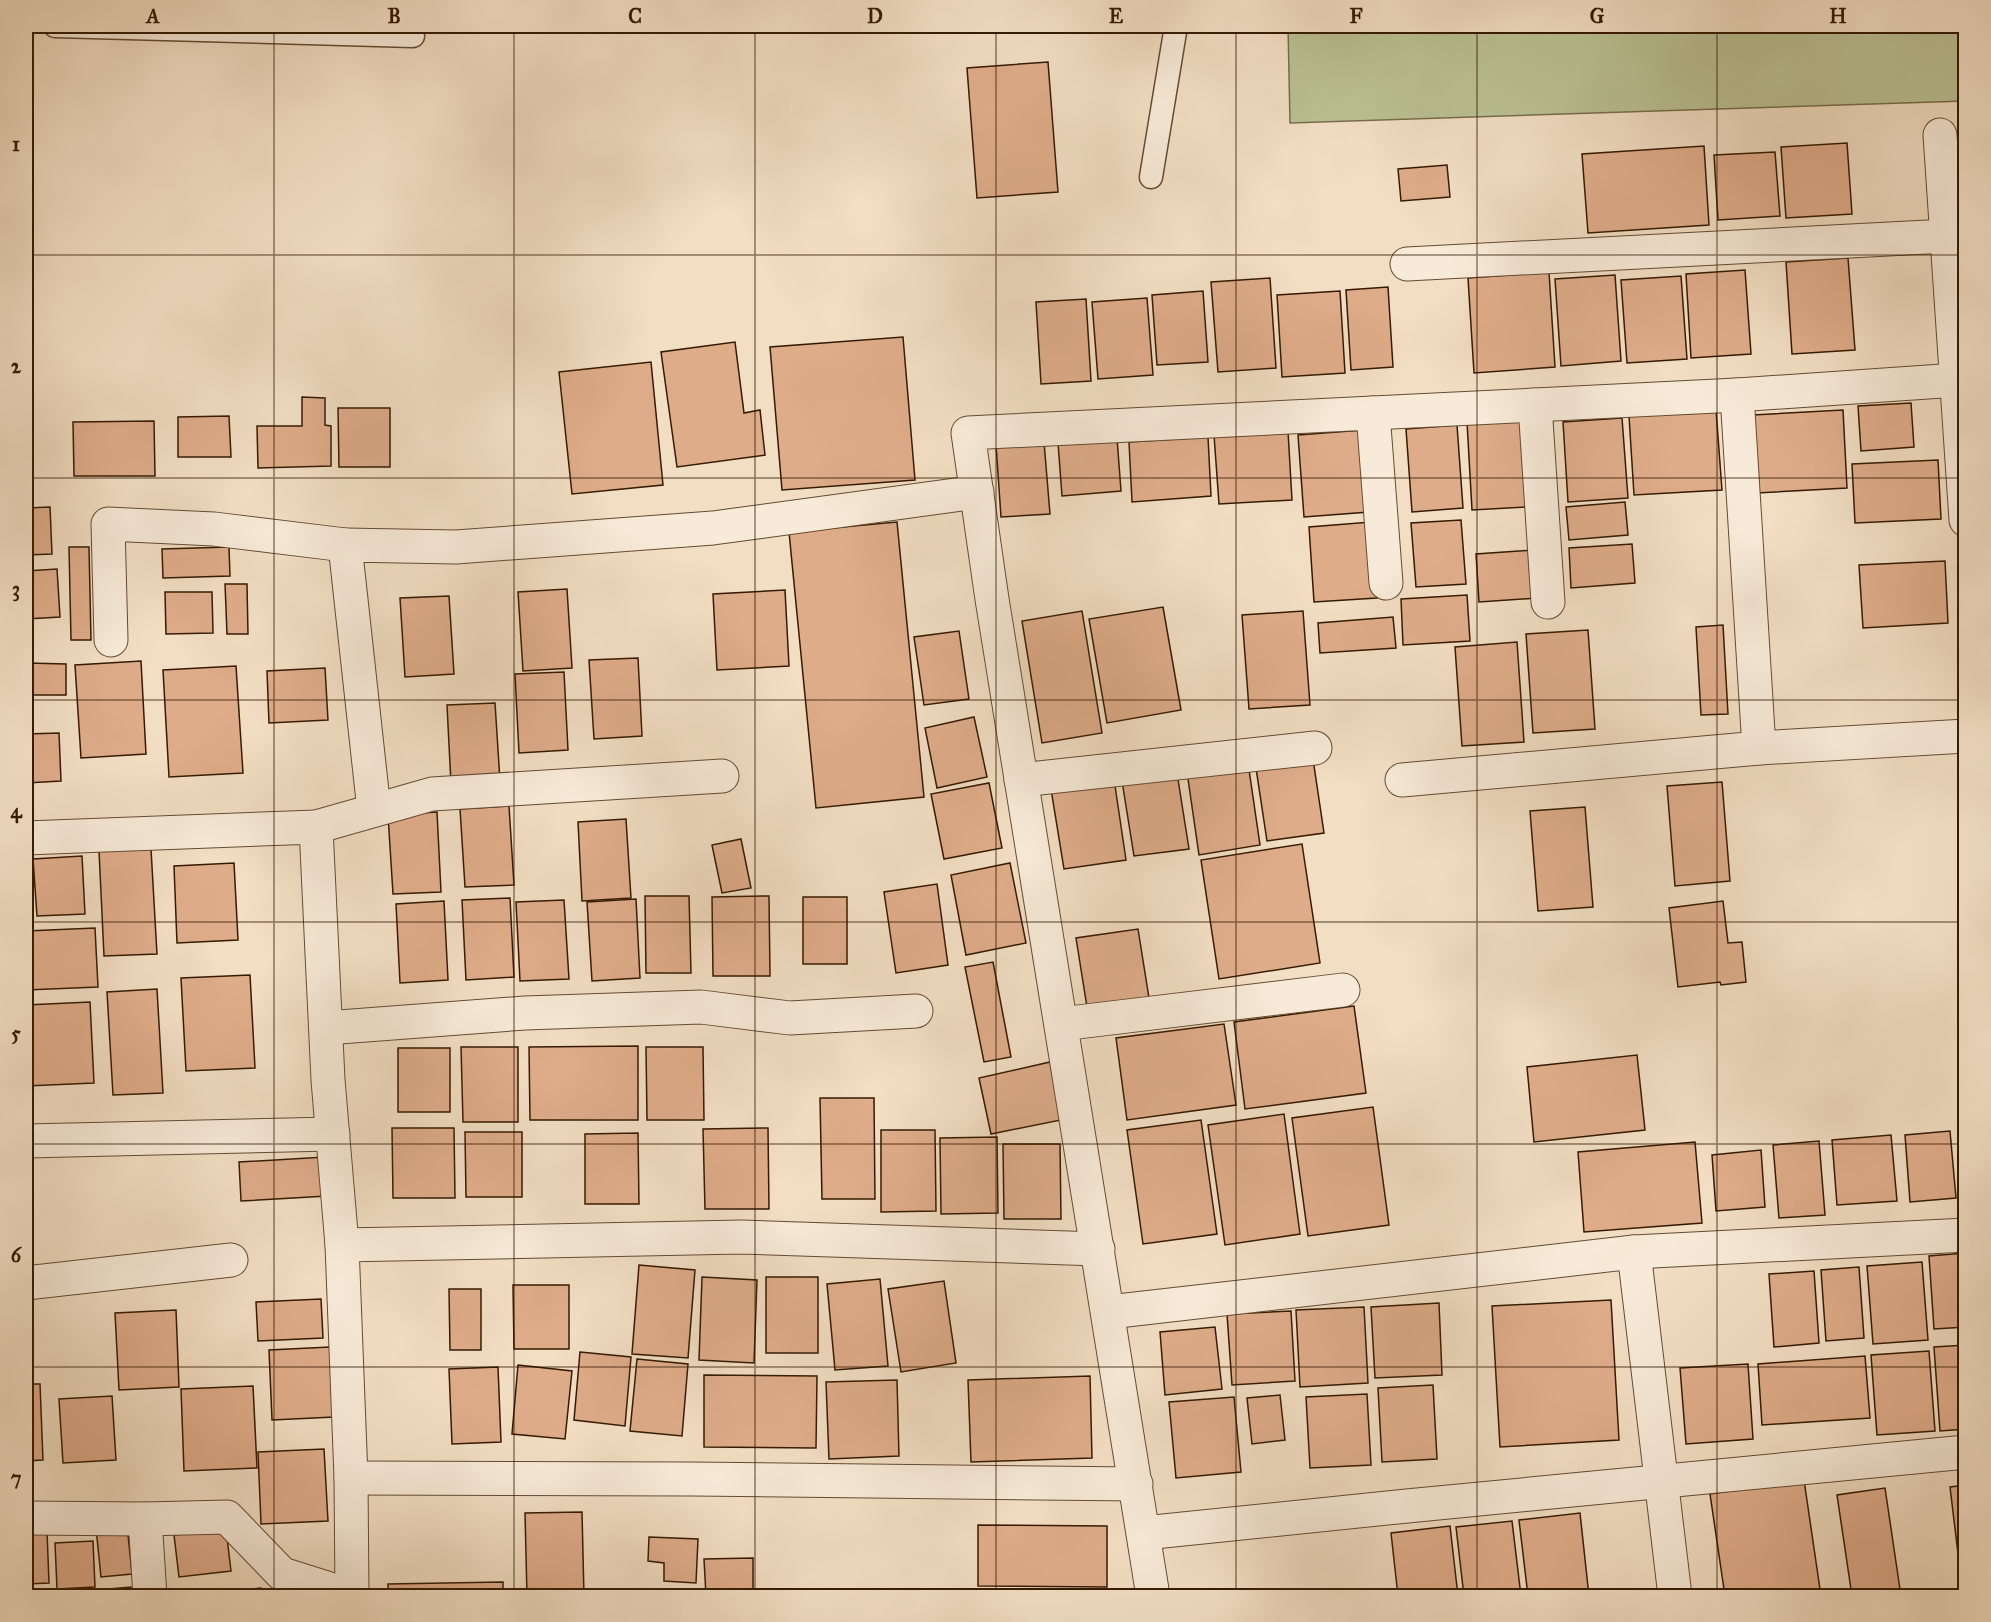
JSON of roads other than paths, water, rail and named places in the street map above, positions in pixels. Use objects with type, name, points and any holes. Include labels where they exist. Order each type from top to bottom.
[{"type":"street","points":[[1940,135],[1956,236],[1960,342],[1956,380],[1965,520]]},
{"type":"street","points":[[1407,264],[1956,236]]},
{"type":"street","points":[[1154,1596],[992,599],[968,433],[1737,395],[1956,380]]},
{"type":"street","points":[[1737,395],[1759,748]]},
{"type":"street","points":[[1535,405],[1548,602]]},
{"type":"street","points":[[1373,412],[1386,583]]},
{"type":"street","points":[[111,640],[108,524],[214,529],[345,545],[456,547],[712,528],[977,492]]},
{"type":"street","points":[[345,545],[374,810]]},
{"type":"street","points":[[1402,780],[1759,748],[1965,736]]},
{"type":"street","points":[[1021,780],[1315,748]]},
{"type":"street","points":[[26,838],[316,826],[432,794],[722,776]]},
{"type":"street","points":[[26,1518],[227,1517],[282,1574],[352,1596],[351,1478],[342,1245],[326,1028],[316,826]]},
{"type":"street","points":[[1061,1024],[1343,990]]},
{"type":"street","points":[[326,1028],[525,1013],[700,1007],[790,1018],[916,1011]]},
{"type":"street","points":[[26,1141],[333,1134]]},
{"type":"street","points":[[1108,1312],[1634,1252],[1965,1235]]},
{"type":"street","points":[[342,1245],[741,1237],[1098,1250]]},
{"type":"street","points":[[1634,1252],[1675,1596]]},
{"type":"street","points":[[26,1283],[231,1260]]},
{"type":"street","points":[[1144,1533],[1965,1452]]},
{"type":"street","points":[[351,1478],[1136,1484]]},
{"type":"street","points":[[145,1519],[150,1596]]},
{"type":"lane","points":[[55,26],[413,36]]},
{"type":"lane","points":[[1151,177],[1176,26]]}]
